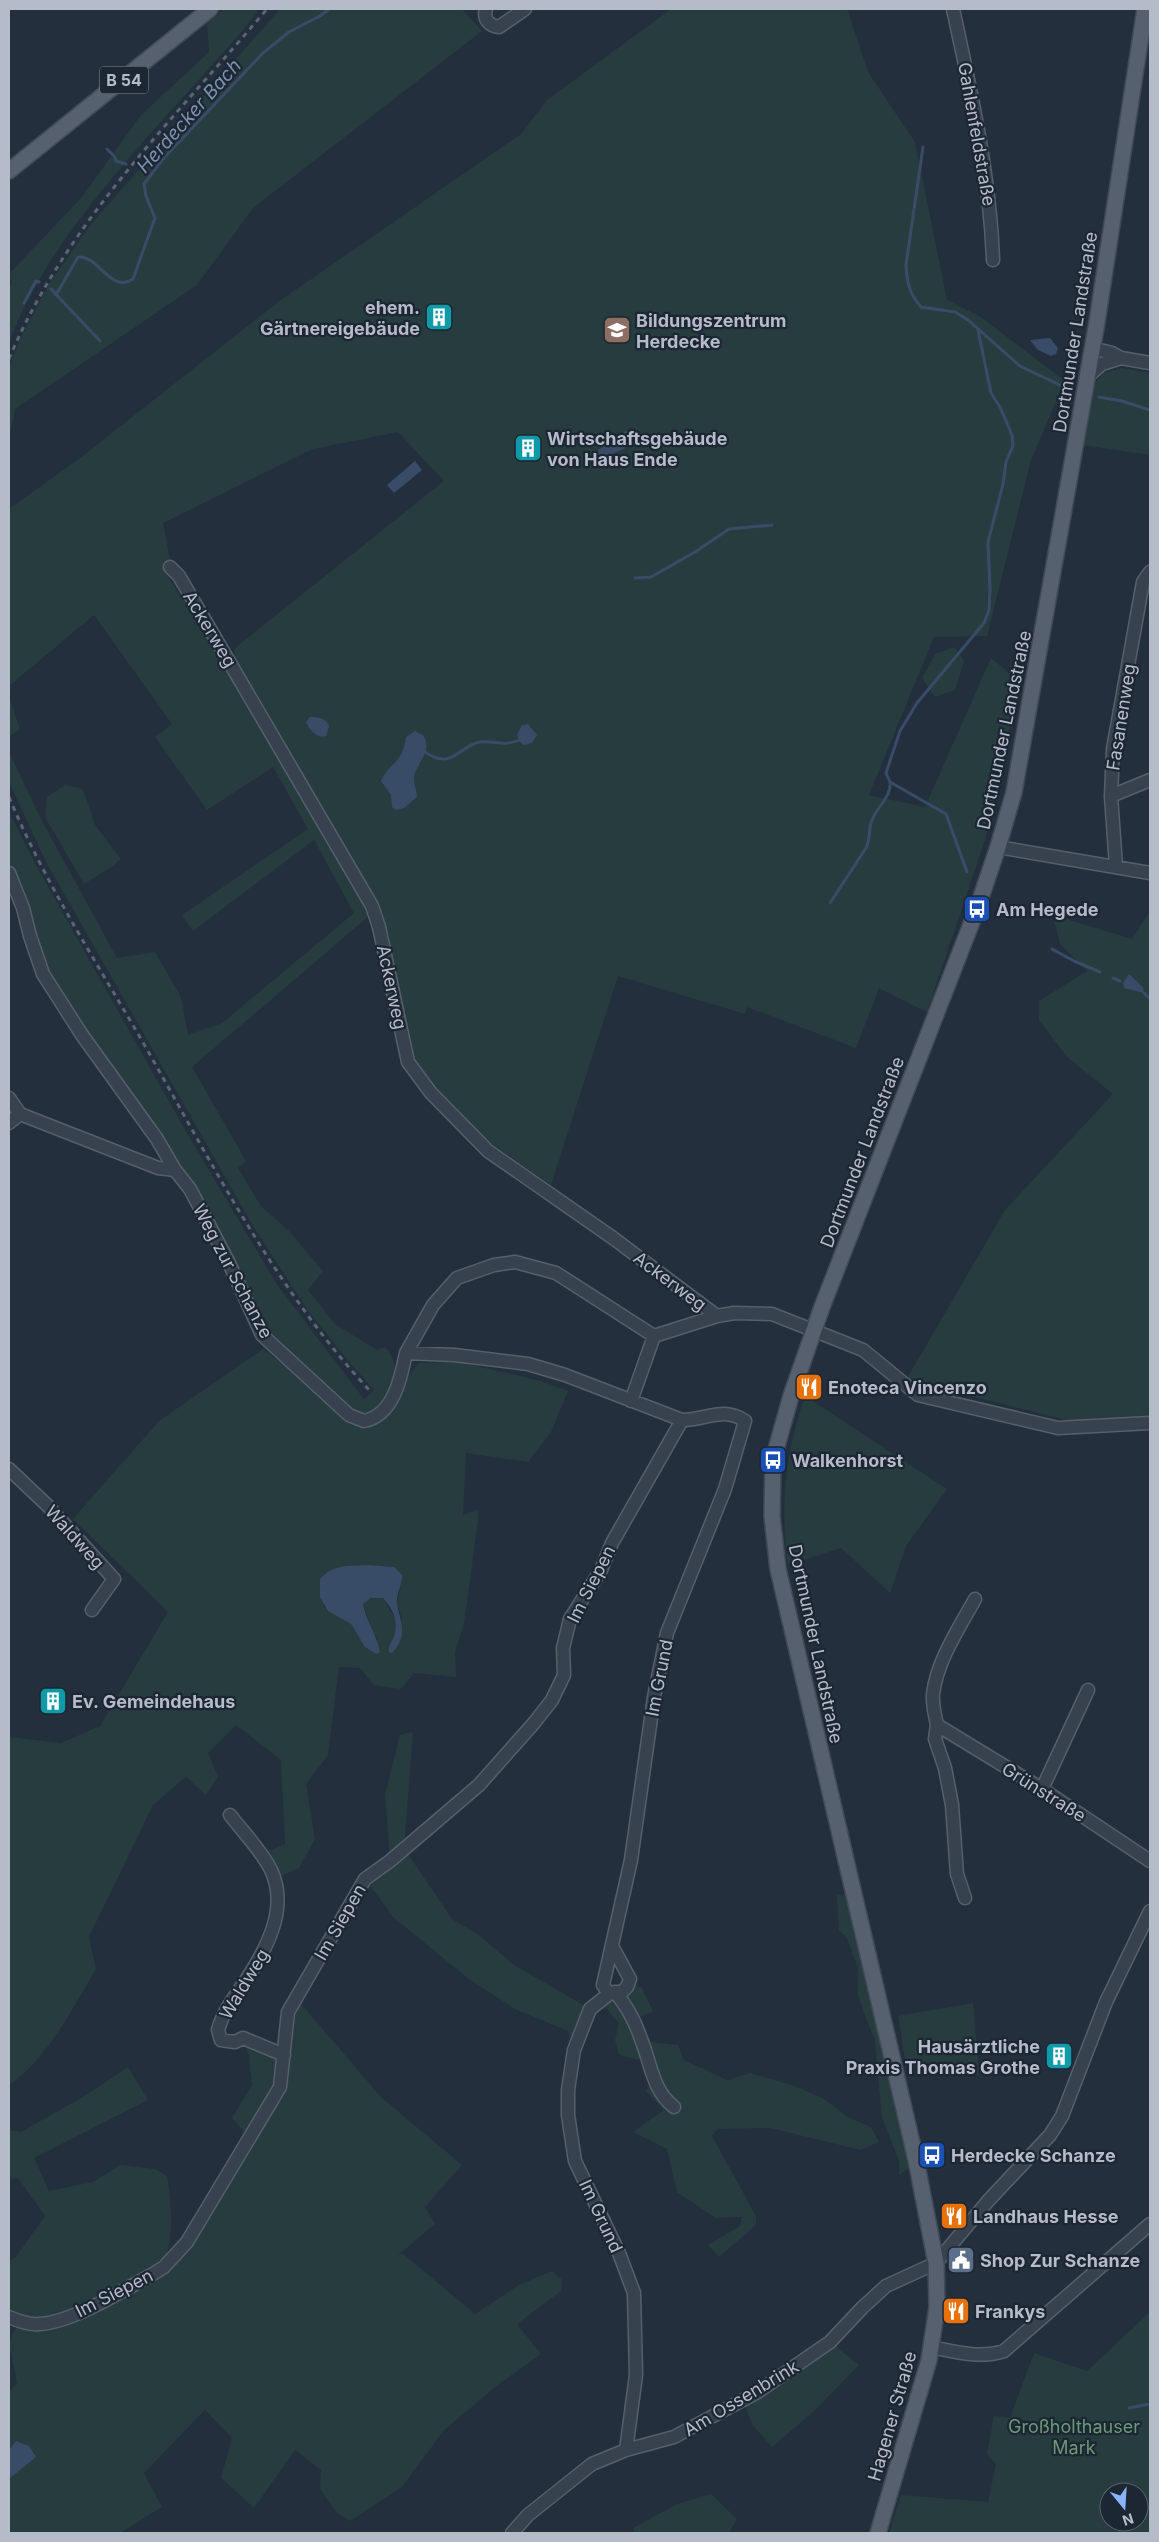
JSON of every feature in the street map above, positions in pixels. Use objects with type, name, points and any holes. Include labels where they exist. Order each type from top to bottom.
[{"type":"main road","name":"B 54","points":[[11,164],[210,9]]},
{"type":"main road","name":"Dortmunder Landstraße","points":[[937,2308],[936,2263],[916,2160],[778,1569],[772,1516],[773,1460],[791,1396],[813,1331],[977,909],[1014,792],[1092,348],[1146,9]]},
{"type":"main road","name":"Hagener Straße","points":[[878,2533],[914,2414],[931,2347],[937,2308]]},
{"type":"street","points":[[486,9],[485,17],[487,21],[493,26],[498,27],[524,9]]},
{"type":"street","name":"Gahlenfeldstraße","points":[[953,9],[984,166],[992,219],[993,260]]},
{"type":"street","points":[[1096,322],[1103,340],[1117,356]]},
{"type":"street","points":[[1092,348],[1150,363]]},
{"type":"street","points":[[1087,377],[1102,364],[1117,356]]},
{"type":"street","name":"Ackerweg","points":[[170,567],[178,576],[206,622],[372,906],[408,1062],[431,1093],[488,1151],[613,1238],[717,1316]]},
{"type":"street","name":"Fasanenweg","points":[[1116,866],[1111,796],[1113,749],[1143,582],[1150,572]]},
{"type":"street","points":[[1111,796],[1150,780]]},
{"type":"street","points":[[998,847],[1050,858],[1116,866],[1150,873]]},
{"type":"street","name":"Weg zur Schanze","points":[[9,873],[23,908],[43,974],[82,1035],[157,1139],[174,1170],[190,1189],[229,1263],[262,1335],[349,1415],[364,1420],[375,1416],[383,1410],[397,1389],[406,1353],[433,1305],[457,1278],[494,1265],[515,1262],[556,1273],[654,1336]]},
{"type":"street","points":[[9,1098],[20,1114],[158,1168],[174,1170]]},
{"type":"street","points":[[9,1123],[20,1114]]},
{"type":"street","points":[[631,1400],[654,1336],[717,1316],[734,1313],[772,1314],[863,1350],[918,1394],[1058,1428],[1150,1424]]},
{"type":"street","points":[[406,1353],[454,1355],[528,1364],[565,1374],[682,1420]]},
{"type":"street","name":"Im Grund","points":[[612,1993],[603,1985],[631,1860],[654,1697],[667,1633],[724,1489],[745,1421],[734,1414],[682,1420]]},
{"type":"street","name":"Im Siepen","points":[[9,2317],[39,2324],[59,2320],[78,2313],[164,2267],[187,2242],[280,2087],[288,2012],[365,1879],[390,1861],[478,1785],[534,1723],[552,1700],[564,1675],[563,1648],[570,1619],[601,1570],[612,1543],[682,1420]]},
{"type":"street","name":"Waldweg","points":[[10,1474],[48,1506],[114,1579],[92,1610]]},
{"type":"street","points":[[965,1898],[957,1874],[952,1806],[945,1768],[935,1739],[937,1725],[933,1694],[949,1649],[975,1599]]},
{"type":"street","points":[[1042,1789],[1088,1690]]},
{"type":"street","name":"Grünstraße","points":[[937,1725],[1042,1789],[1150,1861]]},
{"type":"street","name":"Waldweg","points":[[230,1815],[271,1870],[277,1907],[275,1922],[263,1954],[228,2005],[218,2030],[221,2040],[235,2042],[243,2038],[284,2055]]},
{"type":"street","points":[[936,2263],[988,2201],[1050,2135],[1062,2116],[1106,2002],[1150,1911]]},
{"type":"street","name":"Im Grund","points":[[612,1946],[630,1979],[623,1991],[612,1993],[590,2009],[577,2041],[571,2065],[568,2115],[575,2161],[619,2253],[634,2293],[636,2375],[626,2450]]},
{"type":"street","points":[[612,1993],[629,2010],[639,2032],[653,2078],[664,2100],[674,2108]]},
{"type":"street","points":[[931,2347],[976,2356],[990,2356],[1004,2351],[1150,2224]]},
{"type":"street","name":"Am Ossenbrink","points":[[512,2533],[528,2515],[592,2464],[626,2450],[674,2437],[756,2393],[830,2342],[886,2286],[936,2263]]},
{"type":"green space","points":[[224,9],[257,9],[257,13],[154,129],[86,211],[55,254],[29,298],[9,343],[9,287],[12,283],[9,274],[81,198],[141,115],[209,52],[207,24]]},
{"type":"green space","points":[[280,9],[462,9],[482,31],[253,208],[197,285],[15,409],[9,440],[9,366],[22,335],[49,284],[92,223]]},
{"type":"green space","points":[[671,9],[847,9],[868,72],[915,142],[947,300],[981,317],[1065,381],[1031,460],[987,636],[934,637],[869,795],[925,807],[991,658],[1019,681],[988,831],[927,1012],[879,988],[856,1048],[747,1007],[745,1014],[618,976],[551,1185],[495,1146],[457,1115],[415,1066],[375,911],[192,1067],[246,1161],[238,1168],[261,1206],[289,1231],[323,1271],[308,1290],[335,1324],[377,1350],[385,1347],[391,1356],[395,1373],[390,1390],[372,1413],[356,1415],[266,1330],[184,1174],[59,990],[45,961],[25,894],[9,863],[9,812],[37,867],[180,1121],[278,1286],[364,1399],[374,1390],[308,1311],[253,1226],[46,862],[9,782],[9,752],[41,819],[117,958],[155,952],[181,997],[188,1035],[222,1023],[354,913],[314,840],[193,931],[182,915],[308,829],[273,767],[207,810],[155,737],[172,724],[94,615],[9,686],[9,509],[84,455],[278,302],[521,134],[547,100]],"holes":[[[398,432],[444,481],[235,648],[232,677],[164,570],[170,560],[163,523],[313,449]]]},
{"type":"green space","points":[[1122,368],[1150,373],[1150,455],[1083,445],[1092,387],[1103,373]]},
{"type":"green space","points":[[955,647],[964,661],[955,690],[935,697],[922,678],[935,654]]},
{"type":"green space","points":[[9,697],[20,729],[9,737]]},
{"type":"green space","points":[[65,785],[83,789],[95,825],[121,859],[84,884],[45,817],[47,797]]},
{"type":"green space","points":[[1150,911],[1150,1416],[1074,1422],[906,1380],[1005,1210],[1113,1094],[1067,1057],[1039,1020],[1039,1001],[1087,971],[1060,944],[1053,915],[1132,939]]},
{"type":"green space","points":[[263,1349],[300,1377],[348,1422],[359,1426],[368,1425],[419,1363],[459,1362],[541,1381],[568,1391],[551,1432],[528,1462],[466,1453],[463,1515],[478,1510],[478,1521],[464,1623],[455,1652],[456,1677],[414,1673],[401,1689],[374,1685],[360,1668],[339,1667],[328,1755],[306,1784],[315,1839],[299,1868],[274,1879],[261,1854],[285,1844],[281,1760],[236,1725],[208,1753],[218,1777],[206,1795],[186,1777],[153,1805],[89,1937],[96,1969],[47,2047],[23,2074],[9,2085],[9,1737],[61,1743],[100,1726],[168,1612],[73,1519],[159,1421]],"holes":[[[378,1566],[390,1566],[402,1579],[397,1603],[402,1619],[389,1652],[396,1628],[395,1619],[383,1598],[371,1598],[363,1604],[372,1630],[378,1640],[365,1647],[351,1624],[328,1611],[323,1604]]]},
{"type":"green space","points":[[805,1396],[947,1489],[906,1546],[890,1593],[841,1548],[788,1565],[784,1521],[786,1479],[793,1439]]},
{"type":"green space","points":[[413,1732],[404,1848],[452,1919],[479,1935],[514,1965],[590,2009],[574,2050],[568,2031],[515,2009],[469,1979],[394,1918],[365,1879],[390,1861],[385,1794],[400,1735]]},
{"type":"green space","points":[[837,1895],[854,1896],[911,2167],[899,2175],[899,2160],[882,2118],[875,2041],[858,1996],[858,1968],[847,1938],[839,1930]]},
{"type":"green space","points":[[629,1983],[642,1988],[653,2011],[638,2018],[651,2042],[678,2045],[684,2060],[727,2080],[750,2073],[795,2086],[824,2099],[848,2117],[871,2127],[879,2142],[861,2150],[770,2128],[718,2129],[712,2136],[756,2216],[756,2225],[719,2257],[708,2245],[740,2226],[742,2217],[716,2218],[677,2192],[667,2149],[633,2132],[664,2110],[646,2091],[657,2076],[652,2063],[619,2055],[615,2040],[619,2023],[599,2000]]},
{"type":"green space","points":[[296,1998],[382,2098],[462,2165],[425,2207],[435,2224],[397,2256],[402,2253],[475,2314],[519,2285],[552,2271],[562,2280],[561,2291],[517,2324],[541,2354],[499,2384],[444,2430],[402,2487],[350,2521],[337,2513],[320,2489],[321,2470],[295,2450],[254,2508],[221,2478],[232,2438],[205,2410],[144,2473],[162,2507],[120,2533],[9,2533],[9,2392],[17,2383],[9,2343],[19,2321],[9,2317],[9,2261],[15,2258],[45,2216],[18,2178],[9,2179],[9,2130],[21,2132],[88,2094],[128,2067],[148,2100],[34,2158],[49,2191],[93,2182],[120,2165],[155,2169],[167,2176],[171,2231],[164,2265],[249,2137],[232,2118],[252,2085],[249,2055],[243,2038],[284,2055]]},
{"type":"green space","points":[[973,2003],[979,2075],[906,2066],[898,2016]]},
{"type":"green space","name":"Großholthauser Mark","points":[[1150,2312],[1150,2533],[889,2533],[901,2495],[988,2502],[996,2464],[987,2454],[994,2416],[1010,2418],[1034,2353],[1087,2371]]},
{"type":"green space","points":[[830,2342],[859,2365],[813,2412],[772,2447],[752,2424],[743,2400]]},
{"type":"green space","points":[[711,2494],[737,2519],[729,2533],[635,2533],[633,2528],[677,2504]]},
{"type":"water","points":[[1050,338],[1058,348],[1056,354],[1051,356],[1038,350],[1030,340]]},
{"type":"water","points":[[626,431],[633,432],[634,437],[625,448],[596,462],[593,460],[594,453]]},
{"type":"water","points":[[415,461],[422,470],[394,493],[387,485]]},
{"type":"water","points":[[310,717],[321,718],[327,723],[329,726],[326,736],[317,735],[312,731],[306,722]]},
{"type":"water","points":[[528,724],[537,735],[532,743],[524,745],[520,742],[517,735],[522,725]]},
{"type":"water","points":[[415,731],[423,735],[426,745],[426,750],[414,776],[417,797],[404,808],[396,810],[392,807],[391,795],[381,781],[402,753],[406,737]]},
{"type":"water","points":[[1129,974],[1143,987],[1144,993],[1124,988],[1123,983]]},
{"type":"water","points":[[368,1565],[394,1567],[402,1575],[397,1603],[402,1634],[392,1653],[389,1650],[396,1626],[392,1611],[383,1598],[371,1598],[363,1604],[379,1646],[380,1652],[377,1654],[365,1647],[351,1624],[328,1611],[320,1597],[320,1579],[325,1574],[336,1568]]},
{"type":"water","points":[[16,2441],[29,2446],[36,2457],[9,2479],[9,2450]]},
{"type":"waterway","name":"Herdecker Bach","points":[[56,295],[78,257],[92,262],[118,282],[133,279],[155,218],[146,196],[144,184],[163,159],[263,53],[289,32],[320,16],[329,9]]},
{"type":"waterway","points":[[923,147],[906,265],[911,292],[921,307],[955,312],[968,320],[1020,366],[1068,389]]},
{"type":"waterway","points":[[107,149],[116,161],[126,164]]},
{"type":"waterway","name":"Herdecker Bach","points":[[24,303],[36,281],[39,282]]},
{"type":"waterway","points":[[51,289],[100,341]]},
{"type":"waterway","points":[[967,872],[946,814],[890,782],[886,773],[900,731],[917,703],[984,623],[989,610],[988,542],[1003,484],[1006,462],[1013,446],[1012,435],[1000,407],[991,393],[978,330]]},
{"type":"waterway","points":[[1099,397],[1122,401],[1150,410]]},
{"type":"waterway","points":[[635,578],[651,577],[695,552],[729,529],[772,525]]},
{"type":"waterway","points":[[425,752],[442,759],[455,756],[472,744],[480,742],[509,743],[519,740]]},
{"type":"waterway","points":[[830,903],[866,848],[872,820],[887,797],[890,782]]},
{"type":"waterway","points":[[1052,949],[1100,972]]},
{"type":"waterway","points":[[1113,978],[1120,981]]},
{"type":"waterway","points":[[1144,993],[1150,999]]},
{"type":"waterway","points":[[1129,2408],[1150,2404]]},
{"type":"railway","points":[[9,359],[33,309],[60,263],[91,218],[159,133],[267,9]]},
{"type":"railway","points":[[9,797],[54,890],[246,1222],[304,1310],[336,1352],[371,1392]]},
{"type":"place","name":"ehem. Gärtnereigebäude","points":[[439,317]]},
{"type":"place","name":"Bildungszentrum Herdecke","points":[[617,330]]},
{"type":"place","name":"Wirtschaftsgebäude von Haus Ende","points":[[528,448]]},
{"type":"place","name":"Am Hegede","points":[[977,909]]},
{"type":"place","name":"Enoteca Vincenzo","points":[[809,1387]]},
{"type":"place","name":"Walkenhorst","points":[[773,1460]]},
{"type":"place","name":"Ev. Gemeindehaus","points":[[53,1701]]},
{"type":"place","name":"Hausärztliche Praxis Thomas Grothe","points":[[1059,2056]]},
{"type":"place","name":"Herdecke Schanze","points":[[932,2155]]},
{"type":"place","name":"Landhaus Hesse","points":[[954,2216]]},
{"type":"place","name":"Shop Zur Schanze","points":[[961,2260]]},
{"type":"place","name":"Frankys","points":[[956,2311]]}]
